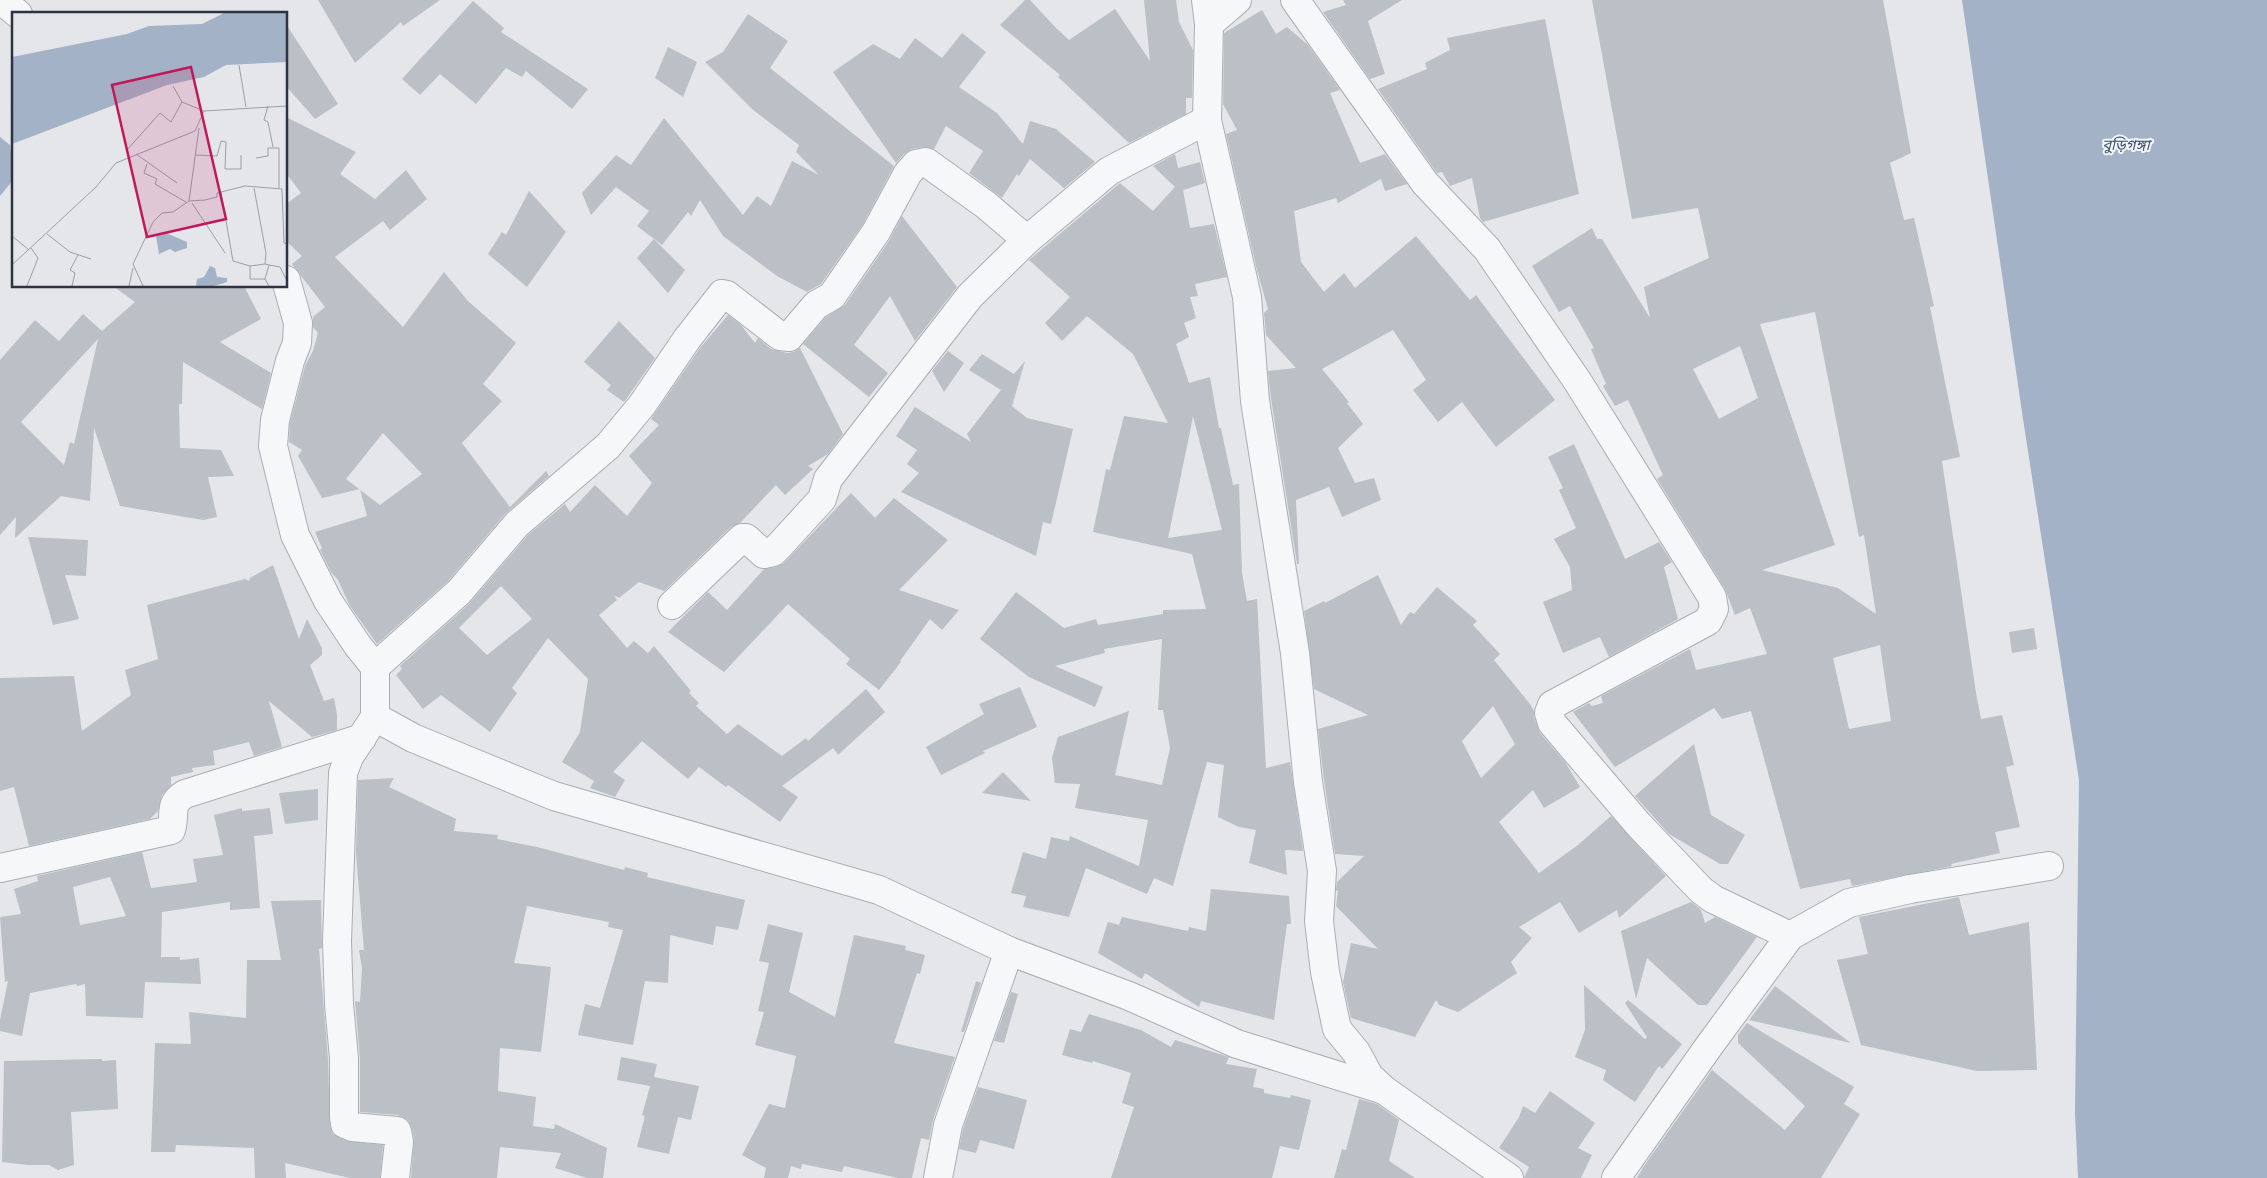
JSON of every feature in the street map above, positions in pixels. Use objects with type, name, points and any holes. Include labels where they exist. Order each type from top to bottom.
[{"type":"street","points":[[1,0],[16,12]]},
{"type":"street","points":[[1237,0],[1208,12],[1208,120],[1247,297],[1255,401],[1295,653],[1308,782],[1322,871],[1319,922],[1324,972],[1337,1029],[1356,1052],[1369,1076],[1384,1090],[1509,1178]]},
{"type":"street","points":[[1295,0],[1426,183],[1487,249],[1578,382],[1712,597],[1714,609],[1708,620],[1552,704],[1549,713],[1552,723],[1638,824],[1701,890],[1713,899],[1790,936]]},
{"type":"street","points":[[672,605],[742,538],[746,538],[764,554],[773,552],[780,545],[822,499],[828,479],[970,296],[1027,240],[1109,171],[1208,120]]},
{"type":"street","points":[[394,1178],[399,1142],[397,1131],[352,1127],[345,1124],[344,1058],[337,941],[343,772],[349,757],[368,727],[375,667],[459,592],[517,524],[608,446],[642,405],[687,339],[722,294],[727,295],[780,336],[789,337],[816,305],[832,296],[876,232],[908,173],[916,164],[926,162],[986,204],[1027,240]]},
{"type":"street","points":[[288,287],[298,324],[297,343],[290,361],[275,420],[272,446],[295,535],[328,601],[358,646],[375,667]]},
{"type":"street","points":[[0,868],[171,830],[173,807],[176,799],[185,794],[368,727],[413,738],[554,796],[879,890],[1009,951],[1128,996],[1237,1044],[1384,1090]]},
{"type":"street","points":[[1616,1178],[1709,1046],[1790,936],[1849,903],[1910,889],[2049,866]]},
{"type":"street","points":[[938,1178],[948,1125],[1009,951]]},
{"type":"water","name":"বুড়িগঙ্গা","points":[[1962,0],[2267,0],[2267,1178],[2078,1178],[2075,1113],[2079,780],[2023,419]]},
{"type":"water","points":[[0,137],[10,145],[12,181],[0,196]]},
{"type":"building","points":[[318,0],[440,0],[403,26],[401,22],[355,63]]},
{"type":"building","points":[[1025,0],[1030,0],[1069,40],[1115,9],[1150,61],[1144,0],[1176,0],[1179,22],[1193,50],[1192,98],[1186,98],[1186,114],[1129,143],[1058,77],[1060,75],[1000,25]]},
{"type":"building","points":[[1343,0],[1402,0],[1368,21],[1385,74],[1370,79],[1323,12],[1346,5]]},
{"type":"building","points":[[1592,0],[1883,0],[1911,153],[1890,163],[1904,220],[1914,218],[1934,306],[1930,307],[1960,457],[1942,461],[1976,693],[1981,719],[2002,715],[2014,765],[2006,767],[2020,827],[1995,832],[2000,853],[1951,864],[1952,866],[1852,886],[1850,879],[1800,889],[1751,711],[1722,719],[1714,708],[1615,767],[1573,712],[1589,703],[1592,706],[1603,703],[1601,696],[1690,649],[1696,670],[1767,654],[1750,608],[1735,615],[1725,589],[1657,479],[1663,475],[1628,400],[1615,406],[1603,386],[1606,384],[1591,349],[1594,348],[1570,306],[1559,312],[1532,266],[1592,228],[1597,239],[1602,239],[1650,318],[1644,287],[1709,258],[1698,208],[1632,219]],"holes":[[[1815,312],[1859,537],[1864,535],[1876,614],[1838,588],[1762,570],[1835,545],[1760,324]],[[1740,346],[1758,398],[1719,419],[1693,369]],[[1880,645],[1891,721],[1849,729],[1833,658]]]},
{"type":"building","points":[[473,1],[504,28],[501,32],[588,89],[572,109],[526,71],[522,77],[506,68],[476,104],[440,74],[420,95],[402,79]]},
{"type":"building","points":[[1262,10],[1276,34],[1287,27],[1308,45],[1340,90],[1330,93],[1360,163],[1385,154],[1407,184],[1385,191],[1381,179],[1338,203],[1336,198],[1294,211],[1301,262],[1324,292],[1344,273],[1355,288],[1416,236],[1470,300],[1476,295],[1555,400],[1496,447],[1462,402],[1438,422],[1413,390],[1426,380],[1393,330],[1322,369],[1349,402],[1347,403],[1363,424],[1338,448],[1355,483],[1374,478],[1381,500],[1342,517],[1329,487],[1296,500],[1299,564],[1297,564],[1268,371],[1296,368],[1266,335],[1264,313],[1268,309],[1257,270],[1226,134],[1237,130],[1223,104],[1224,33]]},
{"type":"building","points":[[748,14],[788,41],[770,68],[894,166],[863,224],[821,284],[807,292],[777,276],[723,236],[700,200],[691,216],[688,212],[662,245],[637,226],[649,211],[616,187],[591,215],[582,193],[616,155],[631,165],[664,118],[743,215],[757,196],[771,206],[792,161],[819,175],[796,152],[799,145],[752,109],[705,62],[723,52]]},
{"type":"building","points":[[1545,19],[1579,194],[1483,222],[1480,218],[1472,178],[1450,186],[1442,172],[1437,173],[1378,89],[1427,69],[1425,63],[1450,50],[1447,38]]},
{"type":"building","points":[[288,27],[338,104],[315,119],[288,88]]},
{"type":"building","points":[[962,33],[986,52],[959,87],[997,113],[1023,144],[1030,121],[1056,129],[1095,162],[1064,188],[1030,159],[1019,176],[1017,174],[1002,198],[969,173],[983,151],[946,126],[934,149],[923,147],[912,149],[904,154],[896,163],[833,72],[873,44],[900,59],[915,38],[942,58]]},
{"type":"building","points":[[668,47],[697,62],[683,97],[655,78]]},
{"type":"building","points":[[288,118],[356,152],[340,174],[375,199],[406,170],[427,199],[390,230],[383,221],[335,257],[403,327],[444,272],[468,301],[516,343],[483,384],[502,401],[462,443],[510,507],[546,471],[549,476],[505,514],[448,581],[377,644],[350,606],[338,580],[331,572],[320,550],[322,548],[315,532],[367,516],[360,490],[380,505],[422,474],[383,433],[346,479],[359,489],[322,498],[298,456],[302,450],[289,442],[290,423],[305,366],[313,351],[318,333],[313,327],[313,317],[325,307],[292,264],[302,256],[288,243],[288,203],[301,193],[288,176]]},
{"type":"building","points":[[1175,154],[1178,168],[1200,162],[1205,183],[1183,190],[1190,228],[1214,224],[1227,277],[1195,284],[1198,296],[1190,297],[1196,318],[1184,323],[1189,337],[1176,344],[1189,383],[1210,377],[1219,428],[1221,428],[1233,485],[1239,484],[1242,573],[1247,601],[1257,599],[1266,768],[1290,762],[1303,851],[1285,850],[1287,875],[1249,863],[1256,830],[1239,827],[1218,817],[1224,765],[1207,762],[1173,886],[1154,878],[1147,894],[1086,868],[1069,917],[1023,907],[1026,896],[1011,893],[1023,852],[1046,859],[1051,837],[1069,841],[1070,836],[1139,866],[1148,820],[1075,808],[1080,784],[1055,783],[1052,758],[1058,737],[1129,711],[1115,775],[1162,785],[1170,748],[1163,710],[1158,710],[1162,639],[1104,649],[1105,653],[1055,666],[1103,687],[1095,707],[1029,677],[980,639],[1016,592],[1064,628],[1096,619],[1098,625],[1163,614],[1163,610],[1206,609],[1192,554],[1093,532],[1106,469],[1110,470],[1124,416],[1168,423],[1133,354],[1087,316],[1062,341],[1045,323],[1070,297],[1029,260],[1120,183],[1153,211],[1175,187],[1153,166]],"holes":[[[1193,416],[1222,530],[1168,538]]]},
{"type":"building","points":[[529,191],[566,232],[527,287],[488,254],[502,232],[506,235]]},
{"type":"building","points":[[902,216],[957,287],[915,341],[890,296],[854,345],[888,373],[869,397],[803,344],[826,317],[845,305],[889,241]]},
{"type":"building","points":[[654,239],[685,270],[668,293],[637,258]]},
{"type":"building","points":[[116,288],[245,288],[261,319],[220,342],[271,373],[262,409],[183,362],[182,404],[179,404],[180,448],[221,450],[234,476],[208,477],[217,517],[203,520],[120,506],[94,428],[90,501],[61,496],[15,538],[16,517],[0,535],[0,360],[35,320],[59,341],[83,314],[102,331],[135,302]],"holes":[[[98,339],[74,444],[70,442],[64,465],[21,422]]]},
{"type":"building","points":[[728,315],[741,325],[755,343],[758,338],[771,349],[787,353],[794,352],[800,348],[843,434],[828,454],[808,466],[813,469],[785,495],[776,485],[740,523],[731,527],[664,591],[639,582],[619,598],[614,595],[617,600],[599,615],[627,648],[634,641],[648,653],[654,646],[691,691],[689,693],[699,703],[696,706],[727,734],[738,724],[782,756],[806,738],[808,741],[866,689],[885,712],[838,755],[833,748],[782,786],[798,797],[780,822],[699,767],[688,779],[642,741],[613,772],[625,780],[615,797],[590,788],[594,781],[562,762],[580,732],[588,679],[548,638],[512,688],[517,693],[490,732],[441,695],[423,709],[396,675],[402,669],[400,666],[469,604],[528,535],[565,504],[570,512],[595,485],[627,516],[652,483],[629,456],[659,425],[651,419],[700,348]],"holes":[[[501,586],[532,619],[487,655],[459,628]]]},
{"type":"building","points":[[619,321],[655,358],[624,402],[607,390],[611,385],[584,362]]},
{"type":"building","points":[[948,351],[964,363],[944,392],[932,371]]},
{"type":"building","points":[[982,354],[1014,374],[1025,361],[1012,406],[1027,418],[1073,429],[1051,524],[1043,522],[1036,556],[901,492],[919,473],[907,464],[917,450],[896,436],[915,407],[971,442],[967,434],[1001,390],[969,370]]},
{"type":"building","points":[[1574,444],[1625,559],[1659,542],[1672,562],[1664,567],[1678,619],[1609,657],[1600,637],[1563,653],[1543,602],[1572,590],[1570,567],[1554,539],[1576,528],[1559,490],[1563,488],[1548,457]]},
{"type":"building","points":[[851,493],[875,518],[894,498],[948,540],[899,590],[959,610],[942,630],[930,619],[901,662],[879,690],[846,664],[850,659],[788,604],[724,672],[668,632],[708,592],[727,610],[764,569],[776,567],[784,563]]},
{"type":"building","points":[[28,537],[88,540],[86,576],[65,575],[79,619],[53,625]]},
{"type":"building","points":[[273,565],[299,639],[307,619],[322,648],[322,655],[310,665],[324,701],[334,698],[337,730],[312,737],[269,701],[282,747],[254,756],[249,742],[213,751],[215,765],[192,768],[193,772],[171,777],[171,785],[162,795],[158,811],[150,819],[29,846],[14,787],[0,791],[0,678],[74,676],[82,731],[131,695],[125,670],[158,659],[147,605],[245,579],[249,581],[250,578]]},
{"type":"building","points":[[1378,575],[1401,625],[1410,612],[1414,614],[1437,587],[1477,621],[1473,625],[1500,654],[1494,660],[1530,704],[1540,733],[1565,762],[1580,787],[1544,808],[1533,790],[1499,822],[1539,873],[1578,845],[1611,816],[1666,876],[1619,918],[1617,910],[1579,933],[1560,902],[1519,927],[1532,938],[1511,962],[1517,973],[1458,1012],[1439,1005],[1436,1000],[1415,1037],[1351,1018],[1343,982],[1351,943],[1378,949],[1336,906],[1337,882],[1364,856],[1335,854],[1318,729],[1368,715],[1314,689],[1304,611],[1324,601],[1325,603]],"holes":[[[1493,706],[1515,744],[1481,778],[1462,741]]]},
{"type":"building","points":[[2034,628],[2037,649],[2012,653],[2009,632]]},
{"type":"building","points":[[1020,687],[1037,727],[983,751],[985,753],[941,775],[926,747],[984,714],[979,704]]},
{"type":"building","points":[[1694,744],[1711,815],[1745,835],[1728,864],[1720,864],[1669,834],[1635,796]]},
{"type":"building","points":[[1003,772],[1031,801],[982,793]]},
{"type":"building","points":[[394,778],[389,787],[456,819],[454,831],[498,835],[497,839],[537,847],[624,870],[625,867],[648,873],[647,877],[745,900],[738,930],[716,926],[713,945],[670,935],[668,983],[645,981],[633,1045],[578,1035],[585,1004],[600,1008],[623,930],[608,927],[609,922],[527,906],[514,963],[551,967],[541,1052],[500,1048],[498,1091],[536,1097],[533,1126],[554,1129],[555,1124],[607,1148],[603,1178],[587,1178],[555,1168],[561,1153],[500,1147],[497,1178],[411,1178],[414,1139],[408,1120],[398,1115],[360,1112],[360,1058],[355,1001],[360,1002],[362,968],[359,950],[364,950],[356,853],[358,780]]},
{"type":"building","points":[[318,789],[318,820],[285,824],[279,793]]},
{"type":"building","points":[[242,808],[242,811],[270,808],[273,834],[254,836],[260,908],[230,910],[230,902],[162,912],[161,957],[180,957],[180,960],[199,958],[201,984],[145,982],[143,1018],[86,1016],[85,984],[30,993],[22,1036],[0,1031],[0,1020],[8,981],[5,982],[0,917],[21,914],[14,889],[38,881],[37,876],[142,852],[151,888],[197,882],[193,859],[223,855],[214,815]],"holes":[[[110,877],[126,916],[80,925],[73,887]]]},
{"type":"building","points":[[1211,889],[1289,896],[1291,924],[1287,924],[1274,1020],[1201,1001],[1199,1007],[1145,973],[1142,979],[1098,953],[1108,922],[1119,925],[1122,917],[1188,931],[1189,927],[1206,931]]},
{"type":"building","points":[[1959,897],[1969,935],[2029,922],[2037,1070],[1977,1071],[1861,1045],[1837,960],[1868,954],[1859,917]]},
{"type":"building","points":[[321,900],[322,948],[319,949],[328,1059],[330,1126],[333,1134],[346,1141],[383,1145],[380,1178],[350,1178],[285,1163],[286,1178],[255,1178],[254,1148],[176,1145],[175,1152],[151,1152],[155,1043],[191,1044],[189,1012],[246,1018],[247,960],[281,960],[271,901]]},
{"type":"building","points":[[1691,902],[1701,910],[1705,923],[1715,917],[1757,937],[1707,1005],[1698,1005],[1647,958],[1636,999],[1621,931]]},
{"type":"building","points":[[768,924],[803,933],[789,992],[835,1017],[854,935],[906,946],[905,950],[925,955],[920,974],[917,973],[894,1043],[955,1057],[933,1120],[929,1140],[921,1138],[912,1178],[898,1178],[844,1166],[842,1172],[802,1164],[801,1169],[791,1166],[788,1178],[764,1178],[766,1168],[742,1155],[769,1104],[785,1108],[796,1056],[755,1045],[764,1012],[758,1011],[769,963],[759,961]]},
{"type":"building","points":[[976,981],[981,983],[964,1032],[961,1032]]},
{"type":"building","points":[[1584,985],[1645,1039],[1647,1037],[1625,1003],[1628,1000],[1682,1044],[1662,1069],[1659,1066],[1635,1102],[1603,1080],[1606,1070],[1575,1057],[1585,1030]]},
{"type":"building","points":[[1775,986],[1851,1043],[1749,1020]]},
{"type":"building","points":[[1011,992],[1018,994],[1004,1043],[994,1041]]},
{"type":"building","points":[[1089,1014],[1141,1030],[1171,1047],[1175,1040],[1229,1057],[1226,1064],[1257,1069],[1253,1087],[1264,1089],[1264,1093],[1290,1098],[1291,1095],[1311,1100],[1299,1150],[1280,1146],[1272,1178],[1111,1178],[1134,1107],[1122,1103],[1131,1073],[1093,1061],[1092,1063],[1062,1055],[1070,1029],[1081,1032]]},
{"type":"building","points":[[1747,1023],[1854,1087],[1844,1104],[1860,1114],[1821,1178],[1637,1178],[1712,1070],[1785,1130],[1805,1106],[1738,1043],[1738,1035]]},
{"type":"building","points":[[621,1057],[657,1064],[654,1077],[699,1086],[691,1120],[678,1117],[669,1154],[637,1147],[645,1116],[642,1115],[650,1086],[617,1080]]},
{"type":"building","points":[[102,1059],[102,1061],[116,1060],[118,1109],[71,1112],[74,1165],[58,1170],[49,1165],[2,1162],[4,1061]]},
{"type":"building","points":[[978,1087],[1027,1100],[1014,1149],[980,1140],[976,1153],[959,1149],[963,1129]]},
{"type":"building","points":[[1550,1091],[1595,1123],[1578,1148],[1592,1155],[1581,1178],[1524,1178],[1529,1167],[1499,1148],[1519,1117],[1523,1106],[1535,1113]]},
{"type":"building","points":[[1359,1099],[1377,1104],[1399,1120],[1389,1161],[1415,1178],[1334,1178],[1342,1149],[1346,1150]]}]
